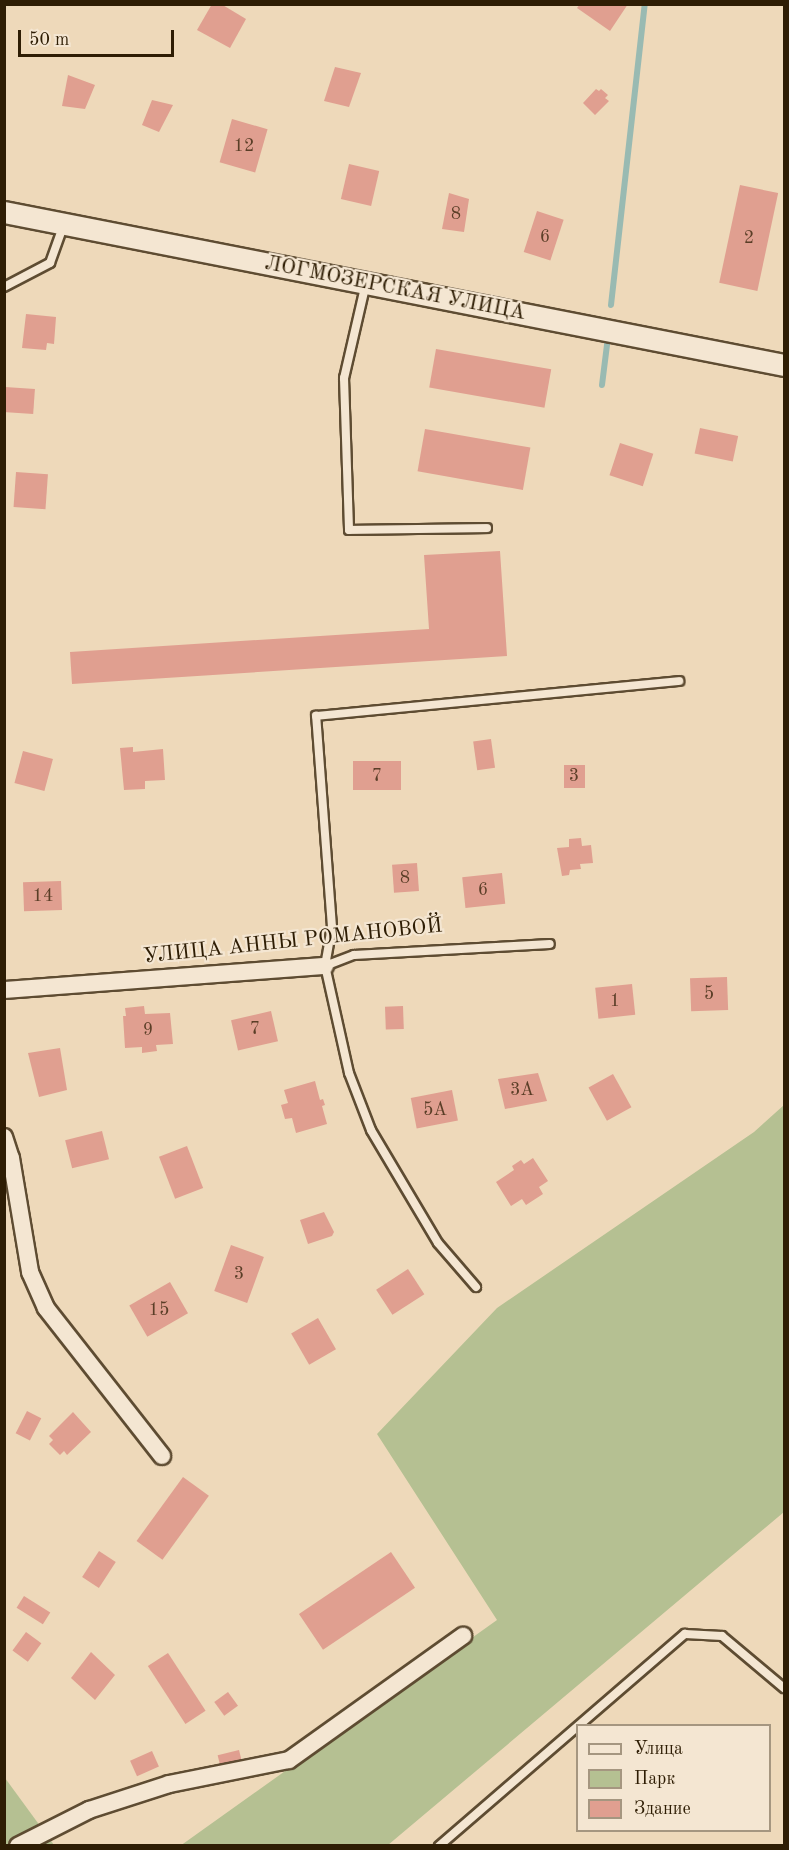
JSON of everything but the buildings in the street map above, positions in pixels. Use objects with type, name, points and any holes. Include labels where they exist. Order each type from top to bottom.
[{"type":"street","name":"ЛОГМОЗЕРСКАЯ УЛИЦА","points":[[4,212],[784,365]]},
{"type":"street","name":"УЛИЦА АННЫ РОМАНОВОЙ","points":[[4,990],[325,966]]},
{"type":"street","points":[[4,1137],[11,1158],[30,1272],[46,1308],[162,1456]]},
{"type":"street","points":[[18,1845],[89,1810],[159,1787],[289,1760],[463,1636]]},
{"type":"lane","points":[[4,287],[50,263],[64,224]]},
{"type":"lane","points":[[366,283],[344,378],[349,530],[487,528]]},
{"type":"lane","points":[[476,1287],[438,1243],[371,1130],[349,1073],[325,966],[332,927],[316,716],[679,681]]},
{"type":"lane","name":"УЛИЦА АННЫ РОМАНОВОЙ","points":[[325,966],[354,955],[549,944]]},
{"type":"lane","points":[[580,1724],[685,1634],[722,1636],[784,1688]]},
{"type":"lane","points":[[439,1845],[576,1727]]},
{"type":"green space","points":[[784,1105],[784,1512],[388,1845],[180,1846],[497,1620],[377,1434],[497,1308],[754,1132]]},
{"type":"green space","points":[[5,1778],[54,1845],[5,1845]]},
{"type":"waterway","points":[[611,305],[645,4]]},
{"type":"waterway","points":[[602,385],[608,337]]}]
